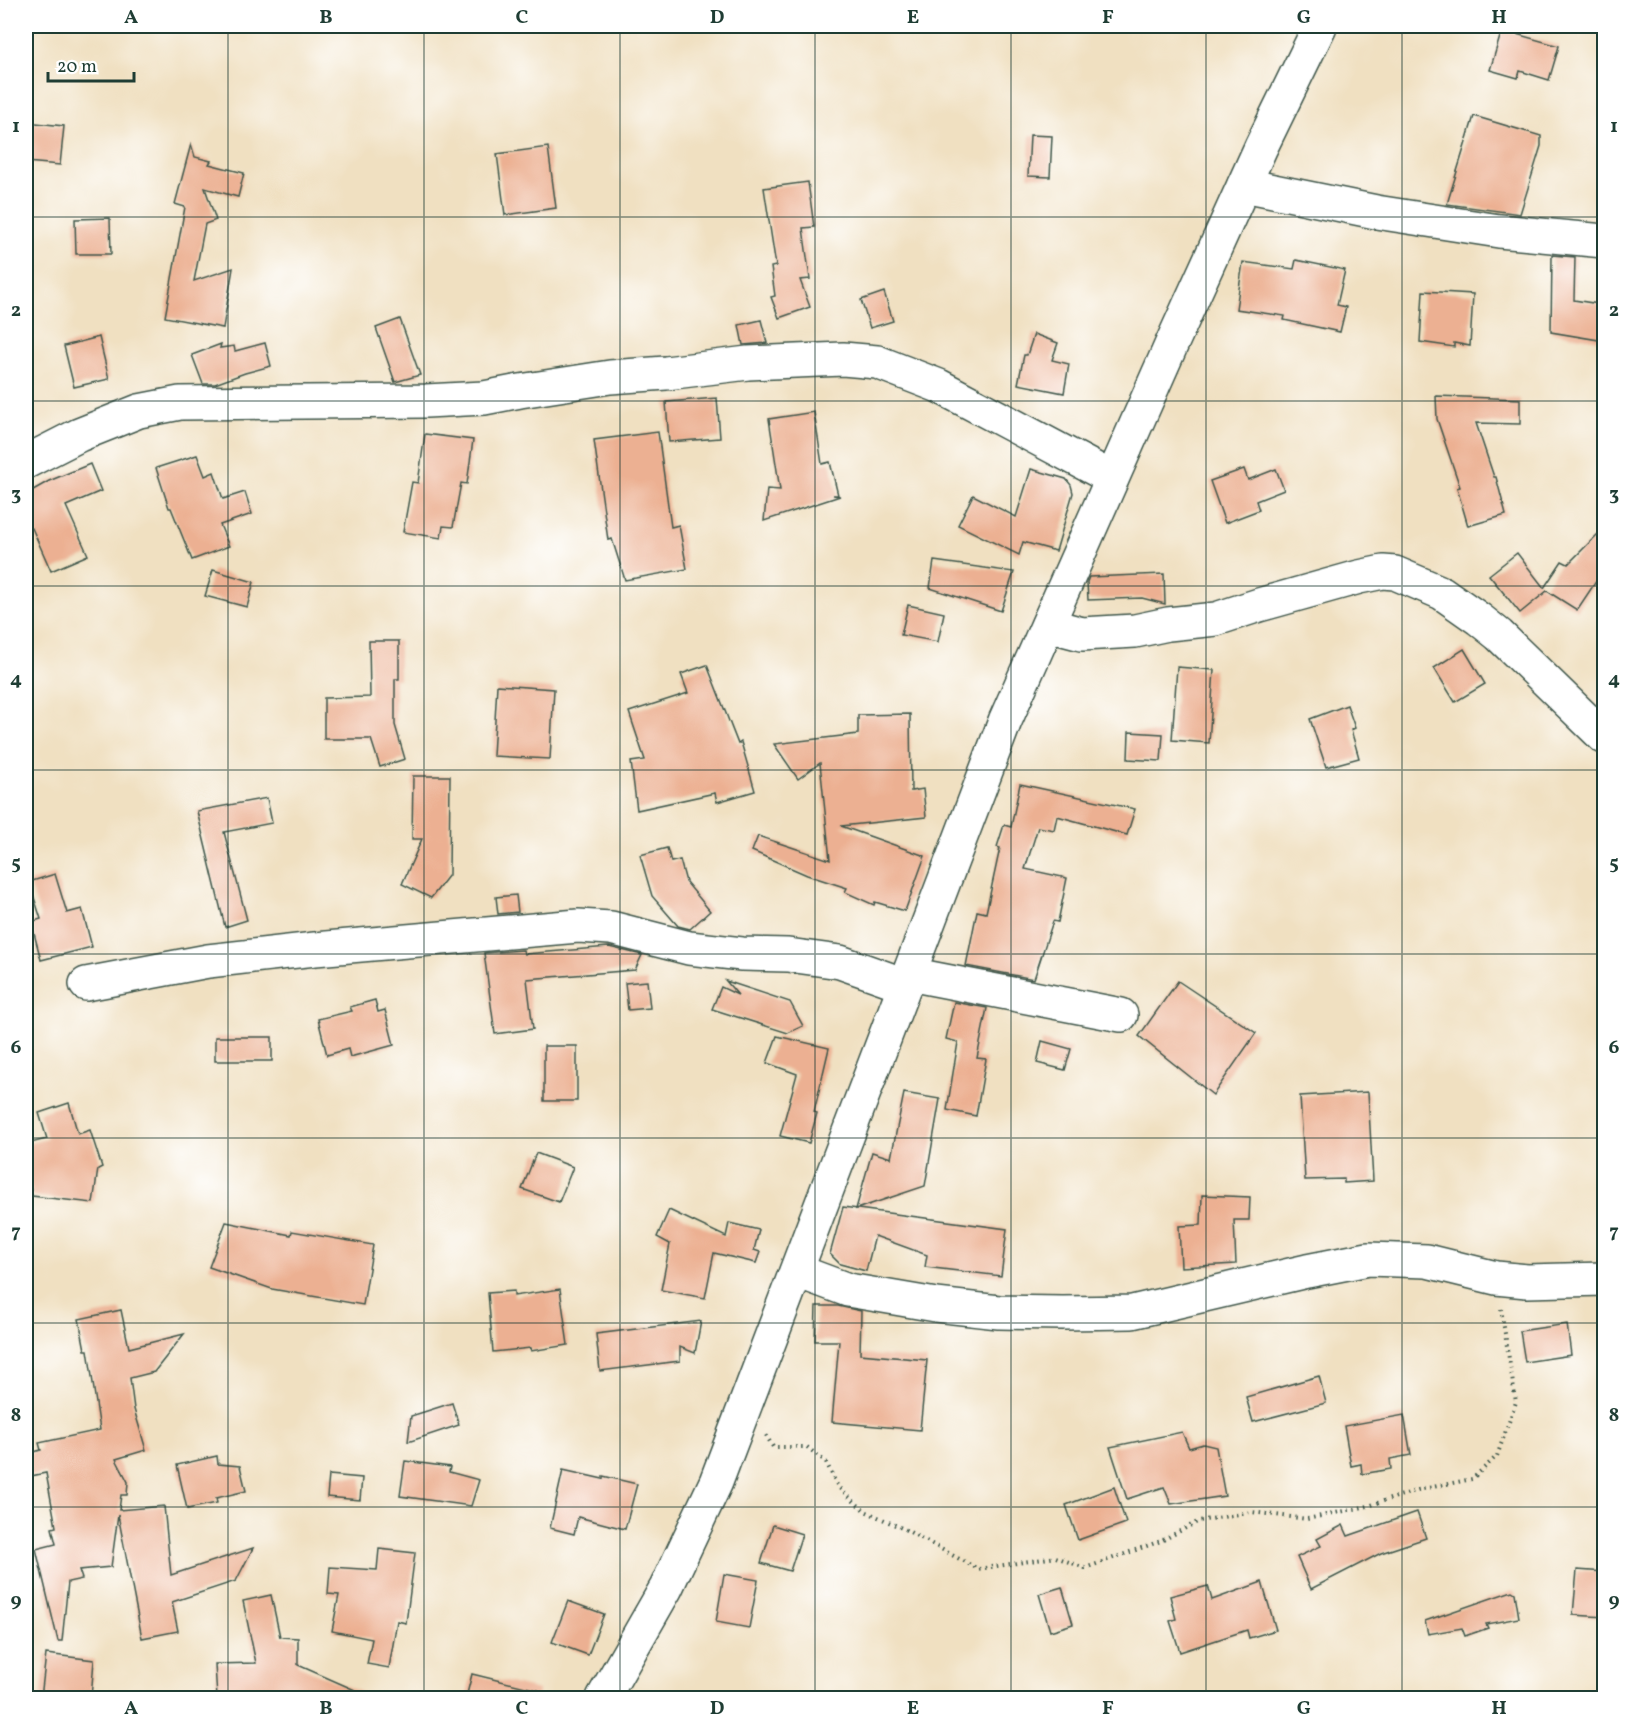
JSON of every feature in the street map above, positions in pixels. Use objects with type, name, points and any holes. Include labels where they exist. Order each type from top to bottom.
[{"type":"street","points":[[603,1698],[666,1588],[717,1482],[1005,721],[1244,185],[1320,26]]},
{"type":"street","points":[[1244,185],[1376,212],[1488,230],[1605,241]]},
{"type":"street","points":[[26,462],[79,435],[139,411],[180,403],[426,401],[484,398],[610,377],[748,363],[843,359],[877,362],[939,386],[1112,478]]},
{"type":"street","points":[[1048,625],[1082,634],[1135,631],[1168,624],[1216,619],[1359,577],[1383,572],[1395,573],[1442,593],[1479,619],[1499,635],[1605,737]]},
{"type":"street","points":[[86,984],[208,961],[315,949],[578,926],[611,928],[689,948],[742,954],[788,955],[840,963],[907,979],[1121,1015]]},
{"type":"street","points":[[796,1271],[848,1290],[936,1305],[999,1311],[1063,1313],[1132,1312],[1368,1259],[1427,1261],[1496,1278],[1527,1281],[1605,1279]]},
{"type":"path","points":[[747,1402],[773,1447],[807,1447],[826,1462],[838,1487],[865,1511],[906,1530],[978,1569],[1056,1557],[1085,1568],[1161,1541],[1199,1521],[1251,1512],[1306,1519],[1368,1506],[1418,1490],[1472,1479],[1497,1456],[1516,1402],[1496,1278]]},
{"type":"building","points":[[1502,30],[1559,46],[1549,80],[1520,71],[1518,78],[1490,70]]},
{"type":"building","points":[[1474,116],[1541,136],[1541,146],[1520,214],[1447,204]]},
{"type":"building","points":[[26,122],[64,126],[60,165],[26,162]]},
{"type":"building","points":[[1030,135],[1052,136],[1050,177],[1028,176]]},
{"type":"building","points":[[191,144],[195,157],[211,161],[209,164],[244,173],[238,197],[205,188],[216,220],[205,224],[194,281],[233,268],[223,328],[165,317],[185,207],[175,204]]},
{"type":"building","points":[[548,147],[556,208],[505,215],[497,154]]},
{"type":"building","points":[[808,182],[814,227],[803,228],[810,279],[800,280],[810,307],[779,318],[771,297],[775,296],[771,267],[776,266],[764,188]]},
{"type":"building","points":[[110,218],[111,254],[76,254],[75,219]]},
{"type":"building","points":[[1552,255],[1575,257],[1574,300],[1605,305],[1605,341],[1551,332]]},
{"type":"building","points":[[1296,260],[1345,270],[1337,305],[1346,307],[1340,332],[1284,320],[1285,316],[1236,309],[1243,262],[1294,269]]},
{"type":"building","points":[[1423,291],[1473,294],[1470,346],[1454,343],[1454,347],[1420,342]]},
{"type":"building","points":[[884,292],[893,321],[870,328],[861,300]]},
{"type":"building","points":[[400,319],[420,375],[395,382],[376,328]]},
{"type":"building","points":[[761,320],[767,343],[743,345],[739,325]]},
{"type":"building","points":[[1034,334],[1058,343],[1052,360],[1069,364],[1064,393],[1018,384],[1024,355],[1027,355]]},
{"type":"building","points":[[99,337],[109,379],[74,387],[64,346]]},
{"type":"building","points":[[265,343],[271,366],[215,384],[203,384],[192,355],[221,344],[220,348],[234,346],[235,351]]},
{"type":"building","points":[[1436,396],[1520,399],[1520,424],[1476,423],[1494,477],[1496,477],[1506,515],[1468,526],[1457,488],[1460,487],[1437,419]]},
{"type":"building","points":[[717,398],[720,438],[669,442],[666,402]]},
{"type":"building","points":[[814,412],[822,464],[830,462],[838,495],[833,495],[840,496],[764,521],[767,489],[780,490],[769,419]]},
{"type":"building","points":[[658,432],[671,527],[679,525],[687,569],[625,580],[612,539],[608,540],[594,440]]},
{"type":"building","points":[[425,434],[473,440],[467,484],[461,483],[453,527],[443,526],[441,538],[403,532],[412,482],[418,483]]},
{"type":"building","points":[[197,455],[205,476],[214,472],[223,499],[245,492],[252,514],[220,525],[229,546],[192,560],[171,508],[169,508],[156,468]]},
{"type":"building","points":[[90,464],[101,491],[66,506],[88,555],[51,571],[32,528],[26,532],[26,494],[49,481]]},
{"type":"building","points":[[1031,469],[1066,479],[1071,485],[1073,493],[1056,551],[1023,542],[1019,555],[958,525],[973,495],[1016,517]]},
{"type":"building","points":[[1244,469],[1248,480],[1276,469],[1284,490],[1256,501],[1259,510],[1225,523],[1210,481]]},
{"type":"building","points":[[1605,527],[1605,568],[1577,610],[1547,591],[1520,613],[1489,575],[1517,553],[1544,588],[1562,561],[1568,564]]},
{"type":"building","points":[[934,561],[1014,572],[1001,611],[930,588]]},
{"type":"building","points":[[213,570],[254,582],[247,607],[205,596]]},
{"type":"building","points":[[1164,574],[1165,604],[1142,598],[1088,600],[1089,577]]},
{"type":"building","points":[[908,605],[944,613],[938,642],[901,635]]},
{"type":"building","points":[[369,641],[399,641],[399,679],[395,679],[395,725],[405,759],[380,767],[371,739],[324,739],[324,698],[370,697]]},
{"type":"building","points":[[1464,649],[1485,684],[1455,702],[1434,668]]},
{"type":"building","points":[[707,665],[738,744],[741,742],[755,791],[717,802],[715,793],[637,810],[631,762],[645,760],[629,712],[688,693],[681,674]]},
{"type":"building","points":[[1177,667],[1214,670],[1209,743],[1172,740]]},
{"type":"building","points":[[497,685],[554,689],[550,759],[493,756]]},
{"type":"building","points":[[1347,705],[1355,728],[1351,730],[1359,758],[1326,767],[1310,719]]},
{"type":"building","points":[[910,714],[911,791],[923,789],[926,817],[841,826],[925,856],[905,911],[875,902],[874,905],[845,892],[847,888],[807,875],[752,851],[758,836],[830,860],[820,763],[798,779],[774,744],[858,734],[858,715]]},
{"type":"building","points":[[1129,732],[1163,734],[1161,761],[1128,759]]},
{"type":"building","points":[[413,776],[450,776],[449,875],[431,898],[402,884],[422,839],[412,839]]},
{"type":"building","points":[[1020,784],[1135,809],[1127,835],[1057,816],[1054,830],[1038,827],[1025,869],[1067,878],[1058,922],[1053,921],[1034,979],[966,966],[977,911],[986,913],[1000,848],[997,847],[1004,825],[1011,827]]},
{"type":"building","points":[[267,798],[272,823],[224,832],[247,920],[225,927],[197,811]]},
{"type":"building","points":[[667,848],[671,862],[680,860],[686,882],[710,911],[690,929],[678,926],[652,896],[640,855]]},
{"type":"building","points":[[55,874],[67,913],[82,909],[92,947],[41,960],[31,922],[41,919],[29,882]]},
{"type":"building","points":[[516,895],[518,912],[498,914],[496,897]]},
{"type":"building","points":[[609,947],[642,955],[635,970],[527,979],[533,1029],[495,1034],[484,953],[523,950],[524,954]]},
{"type":"building","points":[[647,981],[650,1008],[628,1010],[625,983]]},
{"type":"building","points":[[726,981],[790,1002],[803,1026],[788,1033],[712,1009],[721,987],[738,995]]},
{"type":"building","points":[[1178,981],[1256,1033],[1213,1095],[1139,1036]]},
{"type":"building","points":[[375,1000],[378,1012],[385,1010],[394,1045],[350,1057],[348,1049],[327,1055],[318,1019],[352,1011],[350,1007]]},
{"type":"building","points":[[954,1002],[987,1008],[977,1058],[986,1059],[976,1116],[947,1110],[958,1042],[946,1039]]},
{"type":"building","points":[[777,1036],[829,1048],[809,1143],[780,1136],[797,1074],[767,1063]]},
{"type":"building","points":[[215,1037],[272,1037],[272,1061],[215,1061]]},
{"type":"building","points":[[1042,1041],[1071,1049],[1065,1070],[1037,1063]]},
{"type":"building","points":[[544,1046],[577,1046],[577,1101],[544,1101]]},
{"type":"building","points":[[1368,1092],[1373,1181],[1344,1183],[1344,1179],[1305,1180],[1300,1096]]},
{"type":"building","points":[[904,1093],[940,1099],[925,1186],[856,1209],[872,1152],[891,1158]]},
{"type":"building","points":[[69,1103],[78,1134],[90,1130],[102,1167],[98,1169],[93,1203],[32,1196],[26,1168],[26,1144],[47,1139],[39,1113]]},
{"type":"building","points":[[536,1153],[573,1167],[559,1202],[522,1189]]},
{"type":"building","points":[[1202,1195],[1250,1197],[1249,1220],[1234,1220],[1236,1264],[1181,1267],[1179,1226],[1201,1225]]},
{"type":"building","points":[[843,1207],[1007,1229],[1001,1276],[925,1267],[927,1255],[875,1236],[866,1271],[840,1264],[830,1254]]},
{"type":"building","points":[[669,1210],[726,1237],[729,1223],[759,1230],[754,1250],[760,1252],[756,1263],[714,1253],[705,1298],[661,1290],[670,1244],[657,1237]]},
{"type":"building","points":[[226,1222],[291,1235],[292,1231],[373,1245],[363,1305],[272,1289],[209,1267]]},
{"type":"building","points":[[560,1289],[568,1345],[531,1351],[530,1348],[493,1352],[488,1293],[514,1291],[514,1296]]},
{"type":"building","points":[[816,1306],[838,1306],[861,1311],[860,1354],[927,1360],[920,1430],[832,1422],[839,1341],[815,1341]]},
{"type":"building","points":[[121,1310],[129,1348],[184,1334],[154,1372],[130,1378],[134,1409],[146,1450],[116,1459],[128,1482],[127,1495],[121,1495],[119,1510],[164,1506],[171,1575],[253,1548],[236,1581],[172,1602],[178,1631],[142,1638],[118,1515],[111,1567],[79,1570],[82,1579],[68,1582],[62,1641],[58,1641],[36,1549],[56,1544],[52,1528],[56,1527],[46,1473],[26,1477],[26,1454],[41,1450],[39,1443],[100,1430],[88,1350],[85,1350],[79,1319]]},
{"type":"building","points":[[701,1321],[695,1353],[680,1347],[680,1361],[600,1371],[596,1334]]},
{"type":"building","points":[[1567,1324],[1571,1355],[1525,1362],[1520,1331]]},
{"type":"building","points":[[1319,1376],[1326,1403],[1253,1422],[1246,1397]]},
{"type":"building","points":[[452,1403],[459,1425],[408,1442],[411,1416]]},
{"type":"building","points":[[1404,1415],[1411,1455],[1390,1459],[1391,1469],[1362,1474],[1361,1464],[1351,1466],[1344,1426]]},
{"type":"building","points":[[1182,1432],[1189,1448],[1203,1444],[1216,1447],[1225,1496],[1171,1504],[1164,1487],[1127,1499],[1110,1447]]},
{"type":"building","points":[[217,1456],[218,1464],[240,1466],[246,1491],[216,1498],[217,1503],[187,1509],[177,1465]]},
{"type":"building","points":[[405,1461],[450,1467],[449,1472],[479,1480],[471,1506],[400,1496]]},
{"type":"building","points":[[563,1470],[637,1484],[625,1529],[578,1517],[574,1534],[550,1528]]},
{"type":"building","points":[[329,1475],[362,1478],[360,1500],[327,1497]]},
{"type":"building","points":[[1114,1487],[1126,1523],[1078,1540],[1066,1505]]},
{"type":"building","points":[[1417,1512],[1426,1538],[1381,1553],[1311,1589],[1297,1557],[1321,1546],[1317,1539],[1343,1525],[1348,1536]]},
{"type":"building","points":[[773,1525],[802,1534],[790,1571],[761,1563]]},
{"type":"building","points":[[379,1549],[415,1553],[406,1623],[397,1621],[389,1668],[367,1664],[372,1639],[332,1631],[339,1595],[328,1594],[330,1567],[377,1570]]},
{"type":"building","points":[[1577,1570],[1605,1572],[1605,1617],[1573,1615]]},
{"type":"building","points":[[724,1574],[758,1580],[749,1628],[716,1622]]},
{"type":"building","points":[[1262,1582],[1276,1630],[1249,1638],[1247,1630],[1180,1652],[1170,1621],[1176,1619],[1170,1596],[1208,1586],[1212,1600]]},
{"type":"building","points":[[1062,1587],[1073,1624],[1050,1631],[1039,1594]]},
{"type":"building","points":[[1512,1591],[1515,1593],[1519,1618],[1486,1624],[1488,1628],[1465,1636],[1462,1628],[1428,1634],[1425,1621]]},
{"type":"building","points":[[271,1595],[280,1637],[298,1638],[298,1665],[373,1698],[217,1698],[215,1664],[256,1663],[243,1601]]},
{"type":"building","points":[[568,1601],[604,1614],[588,1655],[552,1642]]},
{"type":"building","points":[[46,1654],[94,1660],[91,1698],[41,1698]]},
{"type":"building","points":[[472,1674],[538,1690],[537,1698],[466,1698]]}]
